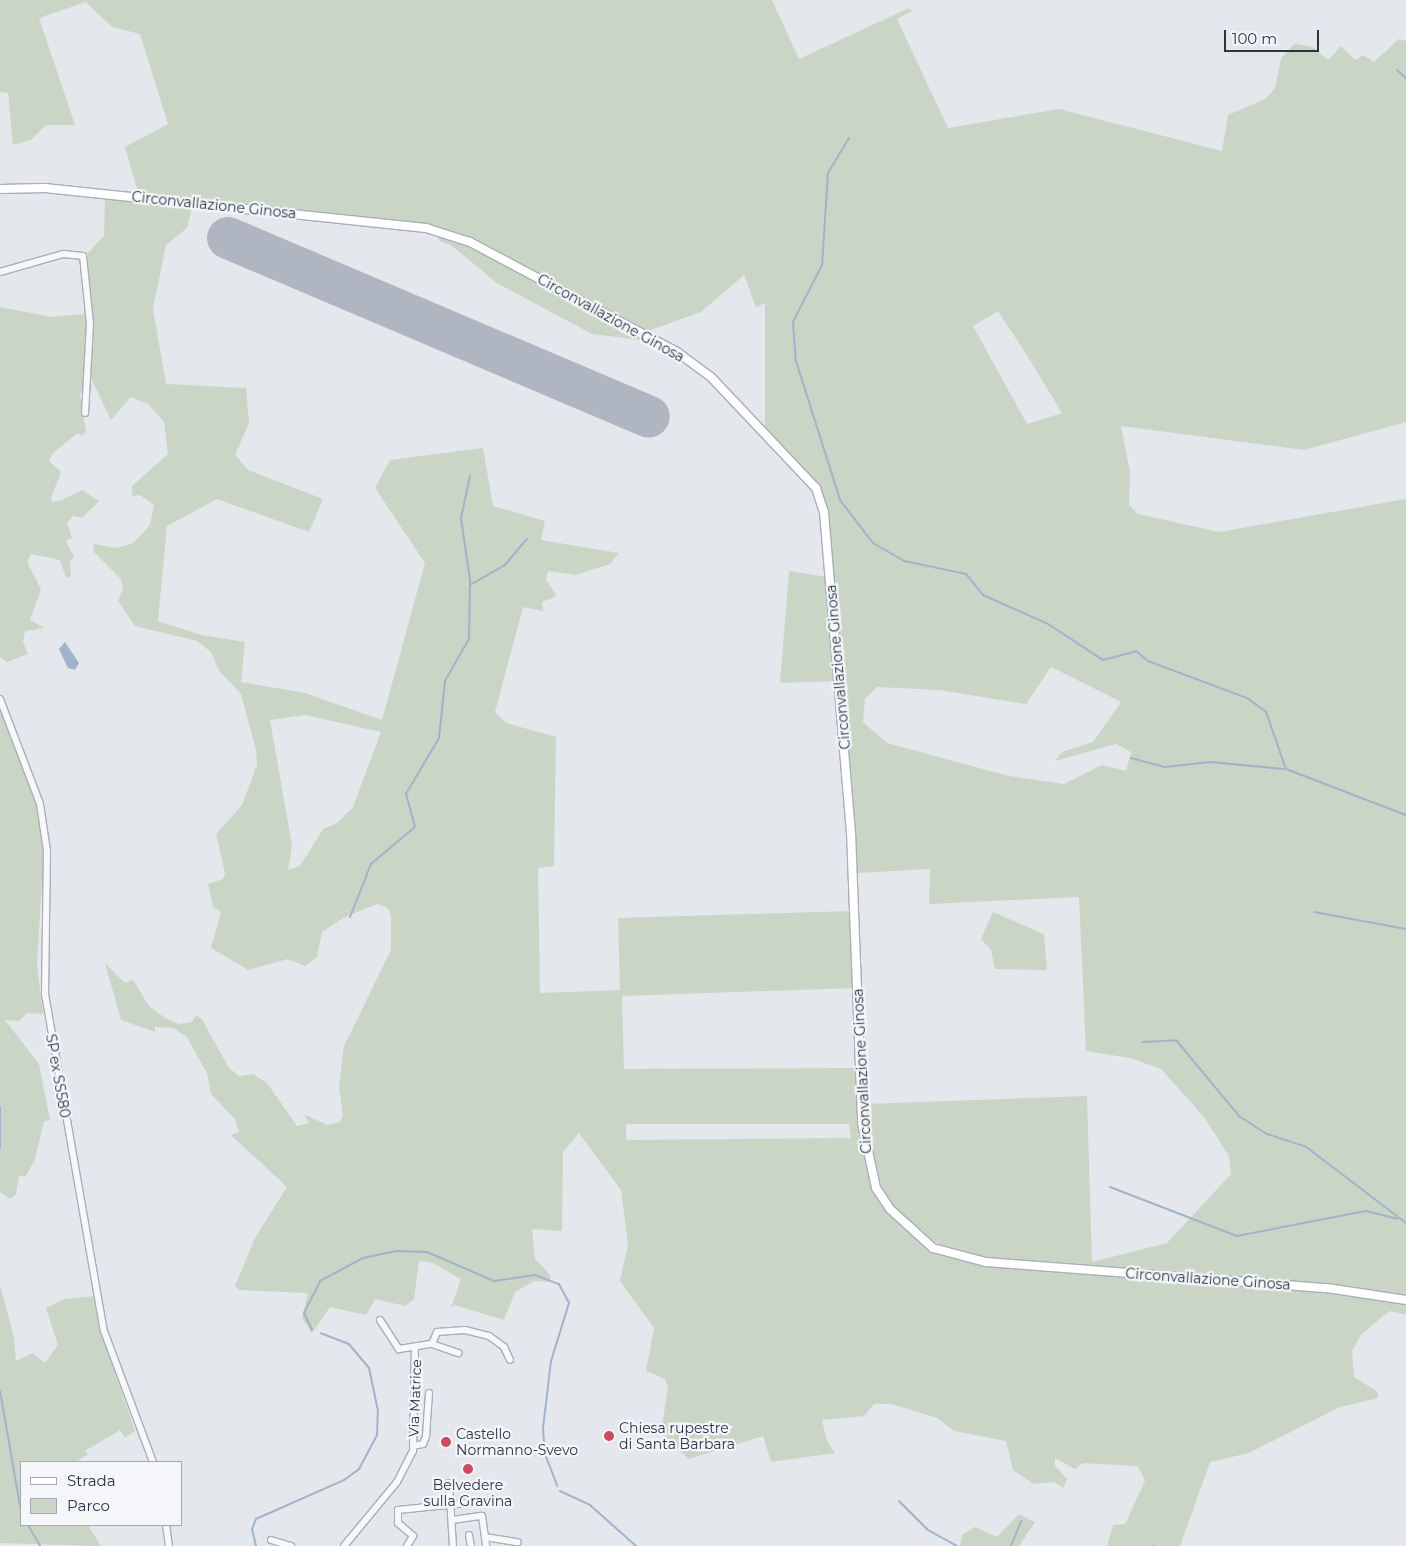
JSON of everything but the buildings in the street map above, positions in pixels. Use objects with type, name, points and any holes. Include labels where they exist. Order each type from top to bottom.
[{"type":"main road","name":"Circonvallazione Ginosa","points":[[0,189],[45,188],[426,228],[470,242],[678,352],[711,378],[816,488],[824,512],[851,832],[862,1123],[876,1188],[890,1209],[933,1248],[986,1262],[1327,1288],[1406,1300]]},
{"type":"street","points":[[0,272],[63,254],[83,256],[90,324],[85,413]]},
{"type":"street","name":"SP ex SS580","points":[[0,699],[40,804],[47,851],[45,994],[104,1330],[147,1451],[152,1461]]},
{"type":"street","points":[[380,1320],[400,1349],[412,1344],[416,1347],[432,1344],[458,1353]]},
{"type":"street","points":[[432,1344],[437,1332],[466,1330],[489,1336],[504,1347],[510,1360]]},
{"type":"street","name":"Via Matrice","points":[[344,1546],[397,1482],[413,1446],[416,1347]]},
{"type":"street","points":[[413,1446],[423,1444],[426,1436],[429,1394]]},
{"type":"street","points":[[449,1484],[454,1546]]},
{"type":"street","points":[[407,1546],[413,1536],[398,1523],[398,1510],[467,1503]]},
{"type":"street","points":[[452,1520],[482,1516],[486,1546]]},
{"type":"street","points":[[160,1546],[169,1544],[166,1526]]},
{"type":"street","points":[[470,1535],[471,1546]]},
{"type":"street","points":[[485,1537],[518,1542]]},
{"type":"street","points":[[271,1540],[291,1546]]},
{"type":"green space","points":[[0,0],[772,0],[799,59],[909,8],[912,11],[897,19],[948,128],[1059,109],[1222,151],[1228,115],[1265,99],[1275,88],[1281,59],[1295,44],[1313,47],[1328,60],[1341,46],[1355,60],[1363,55],[1374,62],[1399,39],[1406,41],[1406,422],[1304,450],[1121,426],[1130,472],[1129,505],[1138,514],[1219,532],[1406,499],[1406,1300],[1364,1289],[994,1259],[949,1250],[911,1227],[885,1195],[870,1157],[866,1104],[1087,1096],[1092,1262],[1167,1243],[1231,1174],[1229,1156],[1204,1117],[1161,1069],[1130,1058],[1086,1051],[1079,897],[929,904],[930,869],[856,873],[828,514],[821,492],[765,430],[765,303],[756,307],[744,275],[701,312],[645,332],[455,234],[139,196],[125,147],[168,124],[140,34],[112,27],[86,2],[39,18],[75,125],[46,125],[31,140],[13,145],[8,93],[0,92]],"holes":[[[998,311],[1023,349],[1062,413],[1027,424],[973,326]],[[1051,667],[1121,702],[1093,742],[1062,752],[1055,761],[1116,744],[1131,752],[1126,771],[1102,765],[1064,784],[1009,776],[887,743],[863,722],[865,699],[877,687],[939,690],[1026,704]]]},
{"type":"green space","points":[[105,198],[192,207],[187,228],[166,245],[153,309],[166,384],[246,388],[249,423],[235,455],[248,470],[323,499],[309,532],[217,499],[167,526],[158,621],[201,635],[245,642],[241,682],[305,693],[382,720],[425,563],[375,488],[390,460],[483,448],[493,506],[545,521],[541,540],[619,553],[610,564],[576,575],[548,571],[546,580],[557,596],[542,602],[543,611],[523,607],[495,712],[506,723],[556,737],[554,866],[538,868],[540,993],[620,990],[618,918],[851,911],[854,988],[622,996],[624,1069],[857,1068],[861,1145],[874,1188],[910,1234],[957,1260],[1329,1292],[1406,1305],[1406,1315],[1390,1311],[1361,1335],[1352,1351],[1354,1377],[1378,1392],[1378,1398],[1340,1407],[1249,1453],[1210,1462],[1180,1546],[1107,1546],[1113,1525],[1125,1524],[1145,1481],[1138,1466],[1083,1463],[1075,1469],[1055,1458],[1055,1466],[1067,1479],[1063,1488],[1054,1482],[1034,1484],[1013,1470],[1006,1441],[954,1431],[937,1418],[892,1404],[874,1404],[864,1416],[822,1420],[827,1441],[835,1453],[771,1462],[763,1436],[689,1459],[661,1433],[668,1388],[665,1379],[646,1371],[654,1328],[620,1281],[628,1244],[621,1190],[579,1133],[563,1152],[562,1231],[532,1229],[535,1259],[551,1276],[549,1282],[534,1281],[515,1292],[504,1320],[455,1305],[451,1308],[461,1279],[433,1263],[419,1261],[414,1299],[405,1306],[375,1299],[366,1315],[330,1307],[312,1333],[302,1318],[308,1293],[239,1290],[235,1286],[255,1238],[287,1187],[231,1135],[239,1132],[235,1119],[211,1094],[207,1073],[186,1036],[173,1028],[155,1027],[155,1032],[121,1020],[105,963],[125,983],[133,980],[149,1006],[165,1018],[179,1024],[192,1022],[196,1015],[202,1019],[229,1068],[239,1076],[253,1074],[267,1083],[297,1126],[309,1123],[304,1114],[327,1125],[340,1122],[343,1116],[339,1087],[344,1046],[391,950],[391,916],[388,908],[377,904],[343,918],[322,932],[317,957],[305,966],[288,959],[248,970],[211,948],[221,912],[213,907],[208,884],[223,879],[225,873],[216,834],[242,805],[257,765],[256,750],[241,694],[219,671],[211,652],[197,641],[135,626],[118,601],[123,589],[121,579],[93,551],[94,544],[117,548],[133,543],[150,525],[154,505],[140,495],[132,496],[132,486],[168,454],[164,422],[148,404],[131,397],[111,420],[90,376],[80,395],[86,432],[82,436],[78,433],[53,453],[49,461],[61,472],[51,498],[52,502],[60,501],[82,490],[99,501],[82,518],[73,516],[67,523],[72,538],[66,541],[74,557],[70,561],[71,576],[66,578],[60,560],[31,554],[27,562],[41,589],[30,620],[44,628],[25,631],[23,642],[28,654],[7,662],[0,657],[0,307],[51,317],[84,314],[88,253],[104,236]],"holes":[[[305,715],[381,732],[353,807],[336,824],[323,829],[300,866],[288,870],[292,845],[270,720]],[[626,1124],[849,1124],[851,1138],[626,1140]]]},
{"type":"green space","points":[[439,235],[465,244],[649,341],[592,334],[497,283],[452,246],[438,240]]},
{"type":"green space","points":[[789,571],[827,577],[836,681],[780,683]]},
{"type":"green space","points":[[0,710],[34,785],[44,846],[37,965],[43,1014],[27,1013],[19,1021],[5,1020],[39,1064],[50,1120],[44,1121],[35,1159],[26,1176],[19,1176],[16,1194],[10,1199],[0,1192]]},
{"type":"green space","points":[[993,912],[1044,934],[1047,970],[995,969],[991,950],[981,939]]},
{"type":"green space","points":[[0,1285],[14,1337],[16,1361],[33,1353],[45,1363],[58,1345],[46,1308],[65,1299],[96,1296],[109,1356],[135,1431],[125,1438],[120,1430],[85,1451],[88,1454],[78,1461],[20,1461],[20,1526],[89,1526],[101,1546],[0,1543]]},
{"type":"green space","points":[[1019,1514],[1035,1522],[1019,1546],[960,1546],[962,1535],[975,1527],[997,1537]]},
{"type":"water","points":[[65,642],[79,663],[75,670],[68,668],[59,649]]},
{"type":"waterway","points":[[1397,70],[1406,78]]},
{"type":"waterway","points":[[849,138],[828,173],[822,265],[793,322],[796,361],[840,500],[873,543],[904,561],[966,574],[983,595],[1048,624],[1103,660],[1136,651],[1148,661],[1247,698],[1266,712],[1286,769],[1406,815]]},
{"type":"waterway","points":[[350,917],[371,864],[415,827],[406,794],[439,738],[445,681],[469,639],[470,580],[461,518],[470,476]]},
{"type":"waterway","points":[[470,585],[505,565],[527,539]]},
{"type":"waterway","points":[[1131,758],[1164,767],[1211,762],[1284,769]]},
{"type":"waterway","points":[[1314,912],[1406,929]]},
{"type":"waterway","points":[[1143,1042],[1176,1040],[1239,1116],[1267,1134],[1305,1146],[1406,1223]]},
{"type":"waterway","points":[[0,1107],[0,1148]]},
{"type":"waterway","points":[[1110,1187],[1237,1236],[1366,1211],[1397,1219]]},
{"type":"waterway","points":[[312,1330],[304,1313],[320,1281],[363,1258],[396,1251],[427,1252],[494,1281],[535,1275],[559,1284],[569,1303],[551,1361],[543,1428],[545,1454],[557,1486]]},
{"type":"waterway","points":[[256,1546],[252,1529],[256,1519],[344,1480],[359,1469],[377,1435],[378,1411],[369,1368],[349,1344],[321,1333]]},
{"type":"waterway","points":[[0,1391],[20,1505]]},
{"type":"waterway","points":[[560,1491],[590,1505],[636,1546]]},
{"type":"waterway","points":[[899,1501],[928,1530],[957,1546]]},
{"type":"waterway","points":[[1011,1546],[1021,1521]]},
{"type":"waterway","points":[[29,1526],[40,1546]]},
{"type":"runway","points":[[228,238],[649,417]]},
{"type":"place","name":"Chiesa rupestre di Santa Barbara","points":[[609,1436]]},
{"type":"place","name":"Castello Normanno-Svevo","points":[[446,1442]]},
{"type":"place","name":"Belvedere sulla Gravina","points":[[468,1469]]}]
